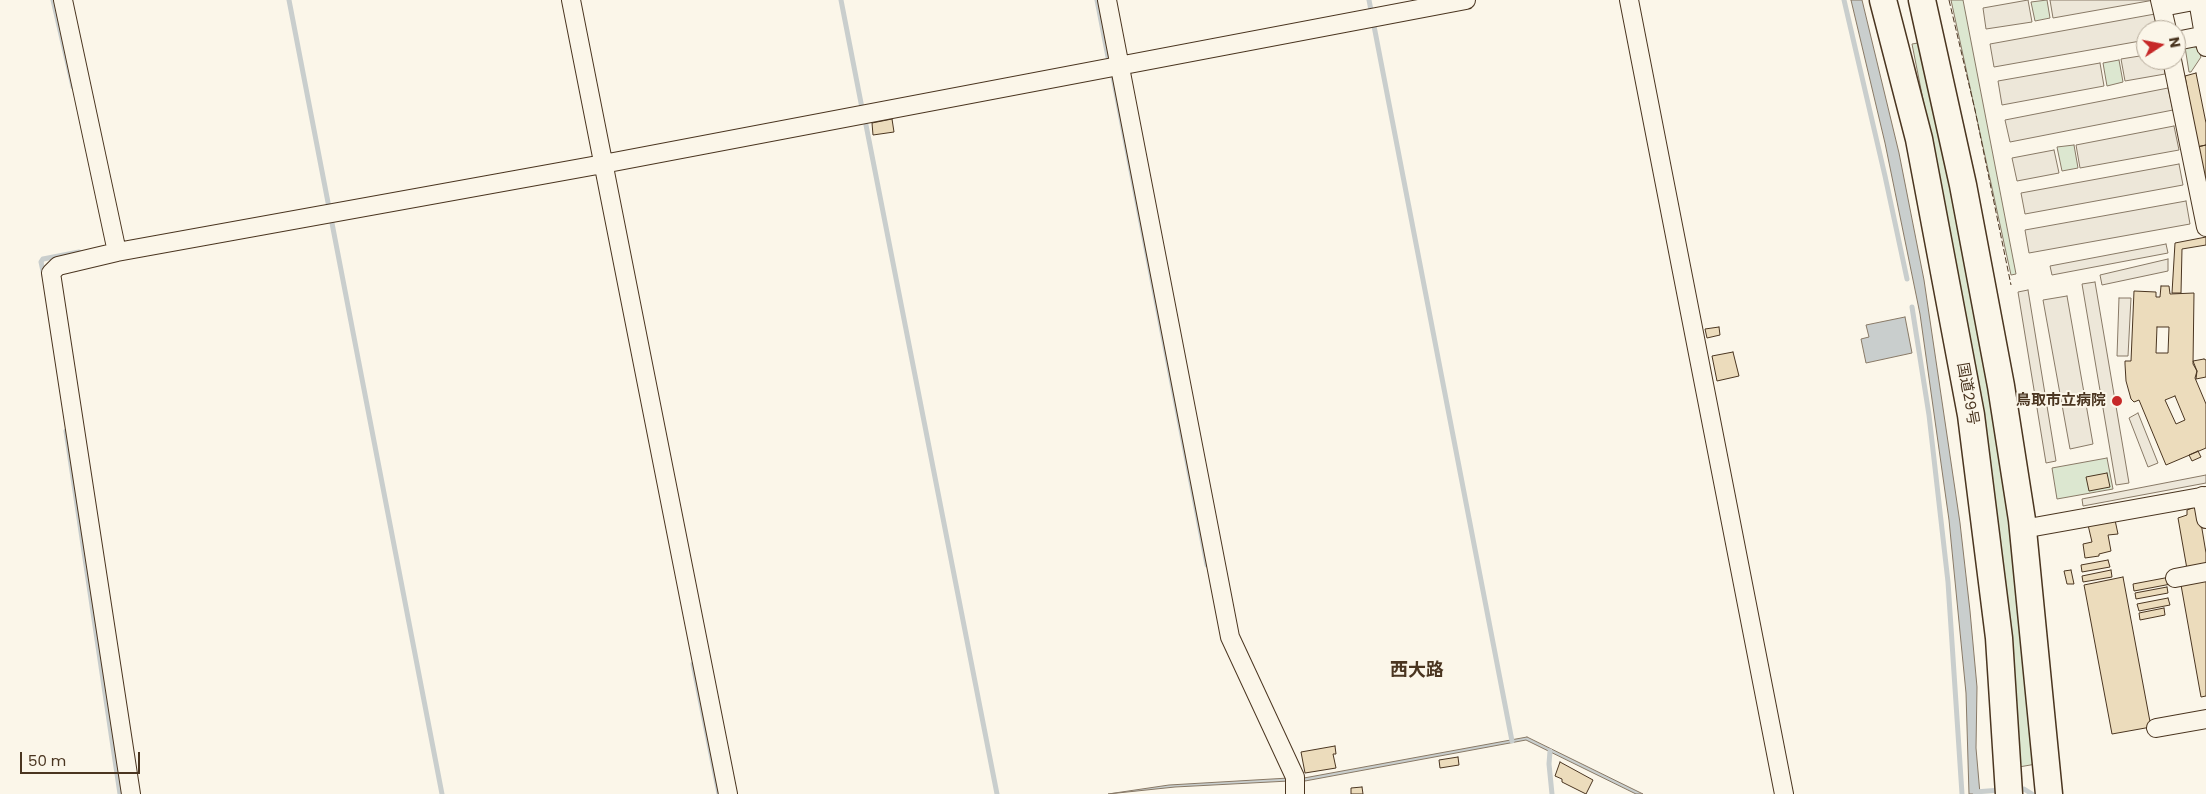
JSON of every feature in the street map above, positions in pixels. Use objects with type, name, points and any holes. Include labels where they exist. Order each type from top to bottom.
[{"type":"highway","name":"国道29号","points":[[1883,0],[1919,139],[1971,415],[1999,638],[2009,791]]},
{"type":"highway","points":[[1922,0],[1963,185],[2001,386],[2023,529],[2048,788]]},
{"type":"street","points":[[63,0],[117,252]]},
{"type":"street","points":[[571,0],[728,794]]},
{"type":"street","points":[[1107,0],[1230,637],[1295,777],[1294,794]]},
{"type":"street","points":[[130,794],[52,273],[58,266],[117,252],[603,164],[1466,0]]},
{"type":"street","points":[[1629,0],[1784,794]]},
{"type":"street","points":[[2164,20],[2161,3],[2198,0],[2205,39],[2186,40]]},
{"type":"street","points":[[2174,70],[2206,227]]},
{"type":"street","points":[[2023,529],[2204,496],[2206,519]]},
{"type":"street","points":[[2175,578],[2206,572]]},
{"type":"street","points":[[2156,728],[2206,719]]},
{"type":"green space","points":[[1951,0],[1963,0],[2016,274],[2011,275]]},
{"type":"green space","points":[[2047,0],[2050,18],[2035,21],[2031,2]]},
{"type":"green space","points":[[1918,43],[1935,96],[1959,212],[2011,516],[2036,764],[2019,767],[2016,698],[1988,460],[1970,337],[1912,44]]},
{"type":"green space","points":[[2186,47],[2198,48],[2201,57],[2191,72],[2189,72]]},
{"type":"green space","points":[[2119,60],[2123,82],[2107,86],[2103,63]]},
{"type":"green space","points":[[2074,145],[2078,168],[2062,171],[2057,147]]},
{"type":"green space","points":[[2107,458],[2113,489],[2057,499],[2052,468]]},
{"type":"shaded area","points":[[1851,0],[1862,0],[1899,153],[1924,280],[1960,523],[1970,611],[1977,687],[1976,748],[1980,794],[1969,794],[1966,693],[1949,520],[1920,314],[1885,143]]},
{"type":"shaded area","points":[[2028,0],[2032,22],[1986,29],[1983,8]]},
{"type":"shaded area","points":[[2050,0],[2154,0],[2053,18]]},
{"type":"shaded area","points":[[2155,14],[2156,20],[2136,20],[2136,42],[1994,67],[1990,44]]},
{"type":"shaded area","points":[[2136,57],[2136,70],[2164,70],[2165,74],[2125,81],[2121,59]]},
{"type":"shaded area","points":[[2100,63],[2104,86],[2002,105],[1998,81]]},
{"type":"shaded area","points":[[2168,88],[2173,110],[2010,142],[2005,120]]},
{"type":"shaded area","points":[[2174,126],[2179,150],[2080,168],[2076,145]]},
{"type":"shaded area","points":[[2054,150],[2059,173],[2017,181],[2012,158]]},
{"type":"shaded area","points":[[2179,164],[2183,185],[2025,214],[2021,193]]},
{"type":"shaded area","points":[[2186,201],[2190,224],[2029,253],[2025,230]]},
{"type":"shaded area","points":[[2166,244],[2168,253],[2052,275],[2050,266]]},
{"type":"shaded area","points":[[2168,259],[2168,271],[2102,285],[2100,275]]},
{"type":"shaded area","points":[[2095,282],[2129,483],[2116,485],[2082,284]]},
{"type":"shaded area","points":[[2028,290],[2056,461],[2046,463],[2018,292]]},
{"type":"shaded area","points":[[2067,296],[2093,444],[2070,449],[2043,300]]},
{"type":"shaded area","points":[[2119,298],[2131,298],[2128,356],[2117,356]]},
{"type":"shaded area","points":[[1905,317],[1912,353],[1866,363],[1861,339],[1869,337],[1866,325]]},
{"type":"shaded area","points":[[2138,413],[2158,463],[2148,467],[2129,418]]},
{"type":"shaded area","points":[[2206,475],[2206,483],[2083,506],[2082,499]]},
{"type":"shaded area","points":[[1527,737],[1643,794],[1636,794],[1526,740],[1305,781],[1304,778]]},
{"type":"shaded area","points":[[1289,778],[1289,781],[1175,787],[1108,794],[1169,785]]},
{"type":"building","points":[[2196,73],[2206,123],[2206,145],[2197,147],[2185,76]]},
{"type":"building","points":[[892,119],[894,132],[873,135],[872,123]]},
{"type":"building","points":[[2206,145],[2206,188],[2197,147]]},
{"type":"building","points":[[2206,237],[2206,245],[2182,249],[2181,293],[2172,293],[2175,243]]},
{"type":"building","points":[[2161,286],[2169,286],[2170,294],[2194,293],[2193,364],[2197,371],[2195,378],[2206,404],[2206,448],[2166,465],[2139,400],[2134,402],[2131,399],[2126,381],[2125,364],[2125,361],[2131,361],[2134,291],[2156,292],[2156,297],[2160,297]],"holes":[[[2157,327],[2169,327],[2168,353],[2156,353]],[[2175,396],[2185,420],[2176,424],[2165,400]]]},
{"type":"building","points":[[1719,327],[1720,335],[1707,338],[1705,329]]},
{"type":"building","points":[[1733,352],[1739,376],[1717,381],[1712,356]]},
{"type":"building","points":[[2206,360],[2206,377],[2196,379],[2197,371],[2193,361]]},
{"type":"building","points":[[2198,451],[2201,457],[2192,461],[2189,455]]},
{"type":"building","points":[[2107,473],[2110,487],[2089,491],[2086,477]]},
{"type":"building","points":[[2201,505],[2200,517],[2206,565],[2187,569],[2178,518],[2187,515],[2187,510]]},
{"type":"building","points":[[2115,520],[2118,534],[2108,535],[2111,551],[2099,554],[2099,556],[2085,558],[2083,544],[2092,542],[2088,525]]},
{"type":"building","points":[[2108,560],[2110,567],[2082,572],[2081,565]]},
{"type":"building","points":[[2071,570],[2074,584],[2067,584],[2064,571]]},
{"type":"building","points":[[2111,570],[2112,577],[2083,582],[2082,576]]},
{"type":"building","points":[[2123,577],[2151,727],[2112,734],[2084,585]]},
{"type":"building","points":[[2170,577],[2171,584],[2134,591],[2133,584]]},
{"type":"building","points":[[2206,581],[2206,696],[2201,697],[2181,585]]},
{"type":"building","points":[[2167,587],[2168,593],[2136,599],[2135,593]]},
{"type":"building","points":[[2168,598],[2170,605],[2139,611],[2137,604]]},
{"type":"building","points":[[2164,608],[2165,615],[2140,620],[2139,613]]},
{"type":"building","points":[[1335,746],[1336,754],[1333,754],[1336,768],[1305,773],[1301,752]]},
{"type":"building","points":[[1458,757],[1459,765],[1440,768],[1439,760]]},
{"type":"building","points":[[1560,762],[1593,780],[1586,794],[1562,782],[1562,779],[1555,776]]},
{"type":"building","points":[[1362,787],[1363,794],[1351,794],[1351,788]]},
{"type":"waterway","points":[[53,0],[73,87]]},
{"type":"waterway","points":[[289,0],[442,794]]},
{"type":"waterway","points":[[841,0],[862,108]]},
{"type":"waterway","points":[[1097,0],[1108,57]]},
{"type":"waterway","points":[[1369,0],[1512,741]]},
{"type":"waterway","points":[[1844,0],[1907,279]]},
{"type":"waterway","points":[[1113,77],[1207,565]]},
{"type":"waterway","points":[[866,125],[997,794]]},
{"type":"waterway","points":[[44,276],[41,262],[43,259],[79,252]]},
{"type":"waterway","points":[[1912,307],[1929,415],[1948,582],[1962,794]]},
{"type":"waterway","points":[[66,431],[120,794]]},
{"type":"waterway","points":[[693,664],[719,794]]},
{"type":"waterway","points":[[1550,751],[1549,764],[1552,794]]},
{"type":"waterway","points":[[2015,790],[2024,789],[2032,794]]},
{"type":"waterway","points":[[1975,792],[2001,790]]},
{"type":"fence","points":[[1949,0],[1975,110],[2011,285]]},
{"type":"place","name":"鳥取市立病院","points":[[2117,401]]},
{"type":"district","name":"西大路","points":[[1417,671]]}]
